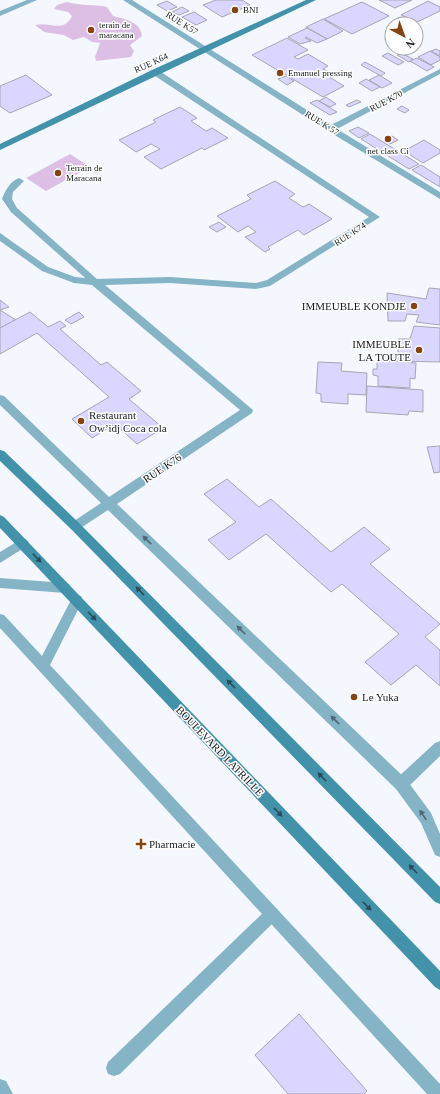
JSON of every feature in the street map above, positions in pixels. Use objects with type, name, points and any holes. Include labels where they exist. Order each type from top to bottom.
[{"type":"main road","name":"RUE K64","points":[[0,147],[155,72],[206,50],[312,0]]},
{"type":"main road","points":[[0,454],[75,526],[440,897]]},
{"type":"main road","name":"BOULEVARD LATRILLE","points":[[0,520],[440,982]]},
{"type":"street","points":[[0,14],[33,0]]},
{"type":"street","name":"RUE K57","points":[[127,0],[206,50]]},
{"type":"street","name":"RUE K 57","points":[[206,50],[440,196]]},
{"type":"street","name":"RUE K70","points":[[331,129],[440,71]]},
{"type":"street","name":"RUE K74","points":[[96,282],[170,280],[238,286],[264,285],[270,283],[375,217],[155,72]]},
{"type":"street","points":[[19,181],[9,192],[7,199],[14,210],[96,282]]},
{"type":"street","points":[[0,236],[45,269],[74,280],[96,282]]},
{"type":"street","name":"RUE K76","points":[[75,526],[248,410],[96,282]]},
{"type":"street","points":[[0,399],[401,784],[426,818],[440,850]]},
{"type":"street","points":[[0,558],[23,543]]},
{"type":"street","points":[[0,584],[65,588]]},
{"type":"street","points":[[43,666],[76,600]]},
{"type":"street","points":[[0,620],[438,1094]]},
{"type":"street","points":[[401,784],[440,747]]},
{"type":"street","points":[[114,1068],[272,914]]},
{"type":"street","points":[[0,1087],[5,1094]]},
{"type":"shaded area","name":"terain de maracana","points":[[67,2],[107,7],[113,16],[136,24],[141,31],[142,36],[130,45],[134,51],[131,57],[96,61],[95,57],[100,43],[92,42],[84,37],[73,40],[64,35],[44,32],[35,25],[46,24],[60,26],[65,24],[72,16],[68,12],[54,9],[57,5]]},
{"type":"shaded area","name":"Terrain de Maracana","points":[[70,154],[90,167],[46,191],[26,178]]},
{"type":"building","points":[[216,0],[242,0],[250,5],[222,17],[203,5]]},
{"type":"building","points":[[379,0],[412,0],[395,8]]},
{"type":"building","points":[[167,1],[177,7],[167,11],[157,5]]},
{"type":"building","points":[[428,1],[440,7],[440,11],[424,19],[424,16],[401,15]]},
{"type":"building","points":[[362,2],[389,16],[384,16],[384,18],[352,34],[324,19]]},
{"type":"building","points":[[182,7],[189,11],[179,15],[172,12]]},
{"type":"building","points":[[194,12],[207,20],[196,25],[182,17]]},
{"type":"building","points":[[323,19],[343,31],[327,39],[306,27]]},
{"type":"building","points":[[307,28],[327,39],[317,43],[306,37],[305,38],[311,41],[300,44],[288,37]]},
{"type":"building","points":[[287,38],[308,50],[294,57],[298,59],[308,54],[328,66],[323,69],[331,73],[326,75],[344,86],[323,97],[252,55]]},
{"type":"building","points":[[436,49],[440,51],[440,56],[431,51]]},
{"type":"building","points":[[430,51],[440,57],[440,60],[431,65],[418,57],[424,56],[424,54]]},
{"type":"building","points":[[382,56],[393,56],[404,62],[398,65]]},
{"type":"building","points":[[399,56],[407,56],[413,59],[409,62]]},
{"type":"building","points":[[417,58],[434,67],[427,71],[410,61]]},
{"type":"building","points":[[365,62],[385,73],[381,76],[361,65]]},
{"type":"building","points":[[26,75],[52,95],[10,113],[0,106],[0,86]]},
{"type":"building","points":[[379,75],[392,83],[382,88],[369,80]]},
{"type":"building","points":[[286,76],[294,81],[287,85],[278,79]]},
{"type":"building","points":[[366,79],[380,87],[372,91],[359,83]]},
{"type":"building","points":[[326,97],[336,104],[330,107],[319,101]]},
{"type":"building","points":[[317,100],[337,112],[330,115],[310,103]]},
{"type":"building","points":[[357,100],[361,102],[349,107],[346,105]]},
{"type":"building","points":[[402,106],[409,110],[405,113],[397,109]]},
{"type":"building","points":[[180,107],[197,118],[191,121],[206,131],[212,128],[228,138],[204,150],[202,148],[161,169],[144,157],[160,149],[151,144],[136,152],[119,140],[156,122],[153,120]]},
{"type":"building","points":[[358,127],[369,133],[359,138],[349,131]]},
{"type":"building","points":[[370,134],[419,164],[409,169],[361,139]]},
{"type":"building","points":[[392,136],[398,140],[390,144],[384,141]]},
{"type":"building","points":[[424,140],[440,150],[440,153],[423,163],[404,151]]},
{"type":"building","points":[[421,165],[440,177],[440,187],[412,170]]},
{"type":"building","points":[[275,181],[295,194],[289,198],[303,207],[309,204],[332,219],[304,235],[298,230],[268,247],[270,249],[265,252],[245,237],[256,232],[248,226],[238,232],[217,216],[251,199],[247,195]]},
{"type":"building","points":[[219,222],[226,227],[217,232],[209,227]]},
{"type":"building","name":"IMMEUBLE KONDJE","points":[[429,288],[440,289],[440,325],[416,322],[419,315],[407,314],[405,321],[388,321],[387,293],[426,299]]},
{"type":"building","points":[[0,300],[9,307],[0,310]]},
{"type":"building","points":[[0,310],[16,320],[0,328]]},
{"type":"building","points":[[30,312],[48,327],[60,321],[66,326],[60,329],[101,365],[107,362],[141,391],[129,399],[163,428],[137,444],[115,424],[92,438],[72,419],[109,397],[37,333],[0,354],[0,328]]},
{"type":"building","points":[[79,312],[84,317],[71,324],[65,320]]},
{"type":"building","name":"IMMEUBLE LA TOUTE","points":[[414,326],[440,328],[440,362],[398,361],[398,339],[410,339]]},
{"type":"building","points":[[377,360],[416,363],[415,379],[410,378],[410,388],[378,386],[378,376],[373,375],[373,369],[377,369]]},
{"type":"building","points":[[318,362],[342,363],[341,371],[367,373],[366,395],[348,394],[348,404],[321,402],[321,394],[316,393]]},
{"type":"building","points":[[367,386],[423,390],[423,412],[409,411],[408,415],[366,412]]},
{"type":"building","points":[[440,446],[440,472],[434,473],[427,447]]},
{"type":"building","points":[[227,479],[259,507],[271,499],[331,552],[364,527],[390,549],[370,564],[440,624],[425,637],[440,650],[440,686],[416,665],[391,685],[365,662],[399,634],[342,584],[331,592],[266,534],[229,560],[208,540],[236,522],[204,494]]},
{"type":"building","points":[[299,1014],[367,1091],[364,1094],[288,1094],[255,1055]]},
{"type":"place","name":"BNI","points":[[235,10]]},
{"type":"place","name":"terain de maracana","points":[[91,30]]},
{"type":"place","name":"Emanuel pressing","points":[[280,73]]},
{"type":"place","name":"net class Ci","points":[[388,139]]},
{"type":"place","name":"Terrain de Maracana","points":[[58,173]]},
{"type":"place","name":"IMMEUBLE KONDJE","points":[[414,306]]},
{"type":"place","name":"IMMEUBLE LA TOUTE","points":[[419,350]]},
{"type":"place","name":"Restaurant Ow’idj Coca cola","points":[[81,421]]},
{"type":"place","name":"Le Yuka","points":[[354,697]]},
{"type":"place","name":"Pharmacie","points":[[141,844]]}]
